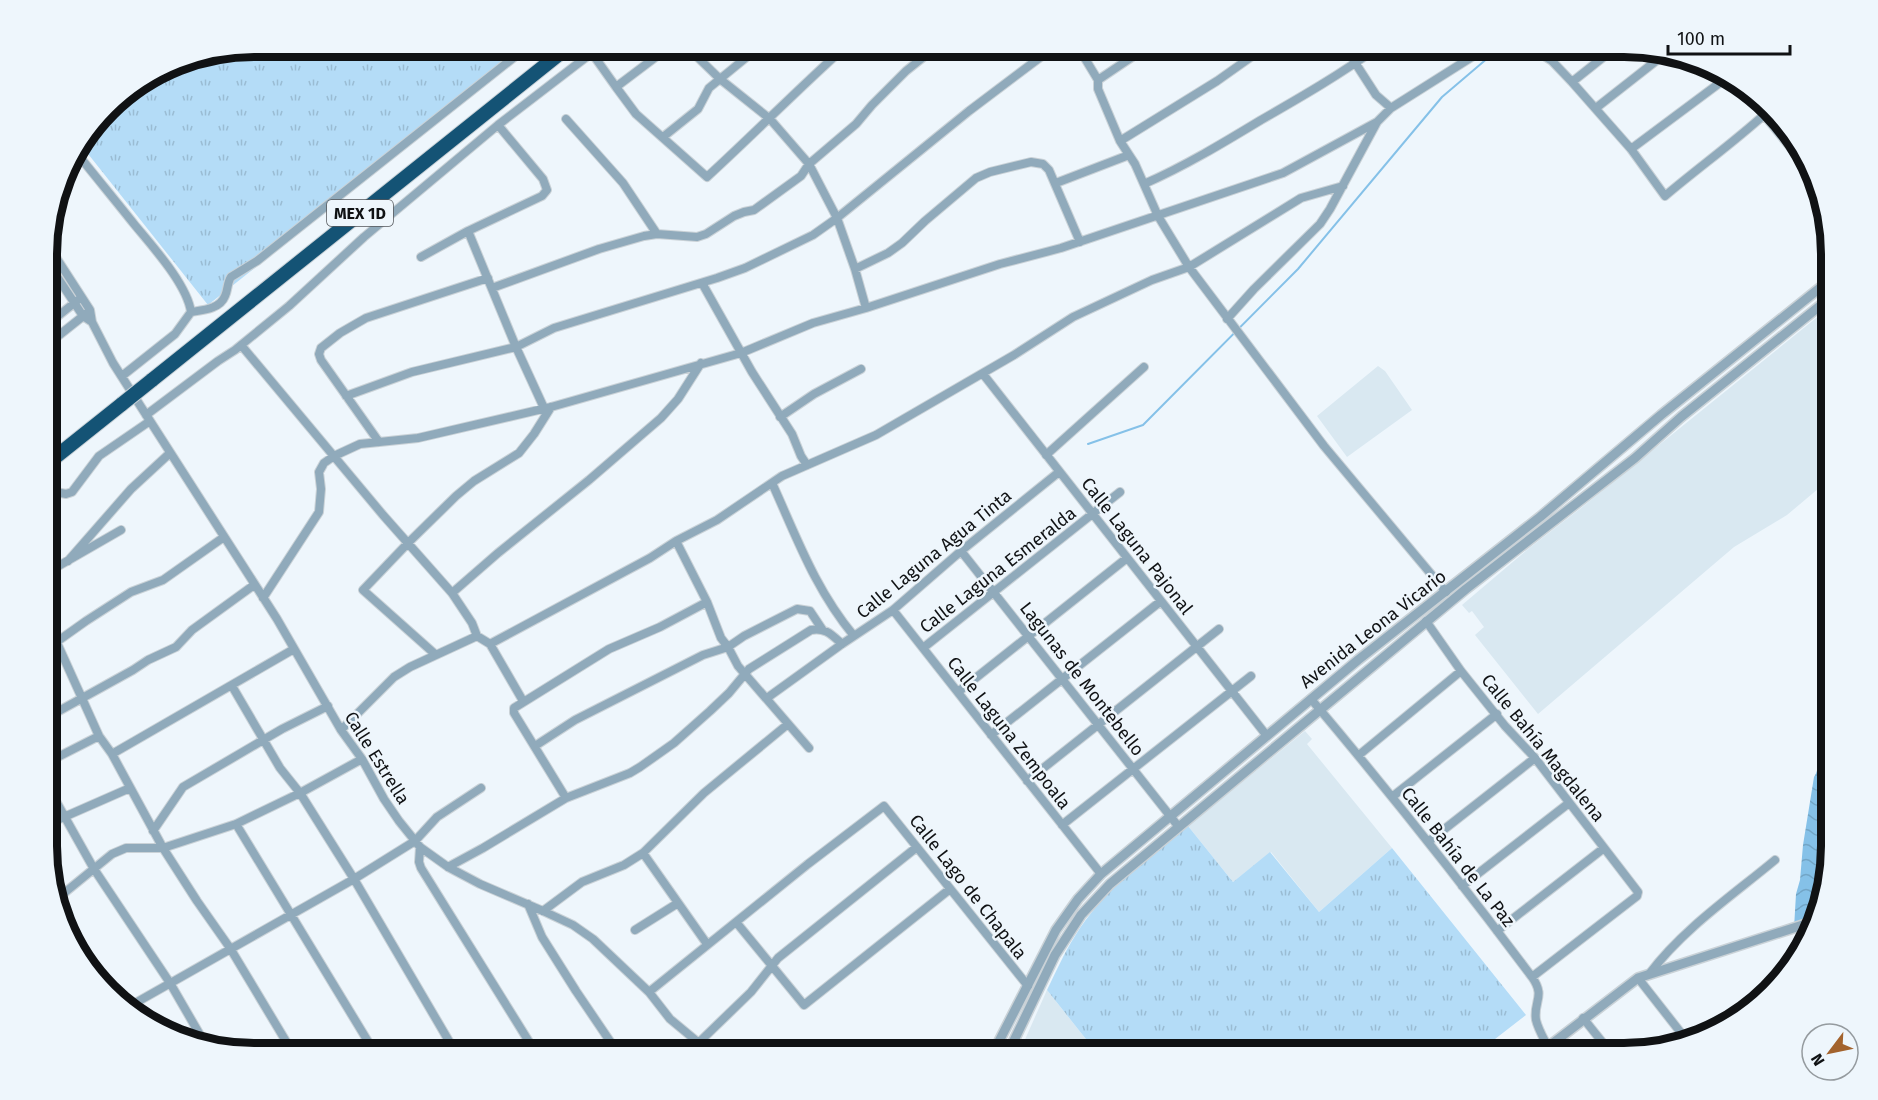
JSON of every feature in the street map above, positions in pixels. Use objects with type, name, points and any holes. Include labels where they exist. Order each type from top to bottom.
[{"type":"highway","name":"MEX 1D","points":[[57,456],[554,57]]},
{"type":"street","points":[[191,312],[210,309],[220,303],[231,277],[257,261],[513,57]]},
{"type":"street","points":[[57,492],[66,494],[72,492],[99,456],[289,306],[364,237],[498,125],[587,57]]},
{"type":"street","points":[[593,57],[636,114],[707,177],[833,57]]},
{"type":"street","points":[[616,87],[655,57]]},
{"type":"street","points":[[698,57],[720,79],[770,119],[809,164],[837,218],[866,308]]},
{"type":"street","points":[[663,137],[698,109],[709,88],[746,57]]},
{"type":"street","points":[[492,288],[599,249],[644,236],[657,234],[697,237],[706,234],[734,216],[754,210],[801,176],[809,164],[856,124],[872,105],[923,57]]},
{"type":"street","points":[[346,396],[412,372],[516,347],[554,328],[702,283],[745,268],[813,235],[1040,57]]},
{"type":"street","points":[[1084,57],[1098,80],[1098,89],[1120,141],[1135,164],[1158,216],[1188,267],[1351,479],[1446,592]]},
{"type":"street","points":[[1098,80],[1131,57]]},
{"type":"street","points":[[1120,141],[1217,81],[1250,57]]},
{"type":"street","points":[[1351,57],[1376,95],[1391,108]]},
{"type":"street","points":[[1144,184],[1176,170],[1363,57]]},
{"type":"street","points":[[263,598],[316,519],[321,504],[319,472],[324,463],[360,444],[418,438],[547,407],[741,353],[813,323],[1000,264],[1080,242],[1283,173],[1377,122],[1391,108],[1472,57]]},
{"type":"street","points":[[1546,57],[1596,108],[1631,149],[1665,196],[1763,115]]},
{"type":"street","points":[[1572,82],[1603,57]]},
{"type":"street","points":[[1596,108],[1657,60]]},
{"type":"street","points":[[1631,149],[1721,82]]},
{"type":"street","points":[[566,119],[623,183],[657,234]]},
{"type":"street","points":[[1227,320],[1320,224],[1377,122]]},
{"type":"street","points":[[422,257],[468,231],[543,196],[547,190],[543,179],[498,125]]},
{"type":"street","points":[[1056,183],[1129,155]]},
{"type":"street","points":[[82,159],[168,267],[188,298],[191,312],[176,334],[122,376]]},
{"type":"street","points":[[855,269],[888,253],[902,243],[976,178],[990,172],[1031,162],[1043,164],[1049,170],[1080,242]]},
{"type":"street","points":[[490,644],[717,520],[772,483],[876,435],[983,374],[1073,317],[1152,280],[1188,267],[1301,198],[1343,186]]},
{"type":"street","points":[[468,231],[516,347],[547,407]]},
{"type":"street","points":[[57,259],[90,310],[92,322]]},
{"type":"street","points":[[57,277],[83,316],[92,322]]},
{"type":"street","points":[[379,442],[319,354],[321,348],[340,333],[366,318],[488,278]]},
{"type":"street","points":[[702,283],[741,353],[792,434],[807,465]]},
{"type":"street","name":"Avenida Leona Vicario","points":[[998,1043],[1044,951],[1065,916],[1101,874],[1358,660],[1547,511],[1644,429],[1821,287]]},
{"type":"street","points":[[57,317],[81,297]]},
{"type":"street","name":"Avenida Leona Vicario","points":[[1013,1043],[1055,955],[1081,915],[1110,884],[1426,621],[1635,458],[1681,417],[1821,305]]},
{"type":"street","points":[[57,337],[90,310]]},
{"type":"street","name":"Calle Estrella","points":[[92,322],[122,376],[263,598],[384,799],[418,844],[448,867],[480,884],[543,910],[573,925],[593,939],[650,992],[670,1018],[697,1043]]},
{"type":"street","points":[[241,345],[453,593],[472,623],[477,636],[490,644],[523,701]]},
{"type":"street","points":[[453,593],[498,553],[582,487],[661,418],[678,399],[701,363]]},
{"type":"street","points":[[1046,455],[1144,367]]},
{"type":"street","points":[[780,417],[822,390],[861,369]]},
{"type":"street","name":"Calle Laguna Pajonal","points":[[983,374],[1268,736]]},
{"type":"street","points":[[436,655],[363,591],[456,496],[474,481],[519,453],[534,434],[547,407]]},
{"type":"street","points":[[68,561],[131,489],[170,453]]},
{"type":"street","name":"Calle Laguna Agua Tinta","points":[[767,699],[893,610],[1059,472]]},
{"type":"street","points":[[772,483],[818,584],[835,613],[854,636]]},
{"type":"street","name":"Calle Laguna Esmeralda","points":[[923,648],[1120,492]]},
{"type":"street","points":[[57,567],[121,530]]},
{"type":"street","points":[[224,537],[163,580],[131,592],[57,641],[99,736],[112,754],[153,831],[196,901],[230,948],[287,1043]]},
{"type":"street","points":[[676,541],[707,602],[721,638],[738,666],[809,748]]},
{"type":"street","name":"Lagunas de Montebello","points":[[962,551],[1178,826]]},
{"type":"street","points":[[958,692],[1127,558]]},
{"type":"street","points":[[57,712],[176,646],[192,630],[254,585]]},
{"type":"street","points":[[991,735],[1161,601]]},
{"type":"street","points":[[566,798],[513,709],[609,649],[660,627],[707,602]]},
{"type":"street","points":[[535,746],[575,720],[703,655],[728,647],[796,609],[810,611],[822,629]]},
{"type":"street","name":"Calle Laguna Zempoala","points":[[893,610],[1101,874]]},
{"type":"street","name":"Calle Bahía Magdalena","points":[[1426,621],[1461,671],[1505,726],[1535,758],[1638,892],[1637,896],[1532,977]]},
{"type":"street","points":[[1027,781],[1219,629]]},
{"type":"street","points":[[448,867],[566,798],[640,767],[674,743],[716,705],[754,665],[811,630],[826,630],[842,644]]},
{"type":"street","points":[[341,730],[393,677],[477,636]]},
{"type":"street","points":[[112,754],[294,649]]},
{"type":"street","points":[[1359,755],[1461,671]]},
{"type":"street","points":[[1062,825],[1251,676]]},
{"type":"street","points":[[232,686],[280,768],[300,793],[354,879],[450,1043]]},
{"type":"street","name":"Calle Bahía de La Paz","points":[[1311,699],[1359,755],[1532,977],[1539,992],[1536,1022],[1542,1043]]},
{"type":"street","points":[[153,831],[183,787],[328,706]]},
{"type":"street","points":[[1392,797],[1497,714]]},
{"type":"street","points":[[543,910],[582,882],[624,865],[643,853],[704,793],[789,724]]},
{"type":"street","points":[[57,757],[99,736]]},
{"type":"street","points":[[1428,842],[1535,758]]},
{"type":"street","points":[[63,894],[112,854],[126,848],[163,848],[236,824],[362,759]]},
{"type":"street","points":[[57,820],[130,788]]},
{"type":"street","points":[[135,1003],[418,844],[437,817],[481,788]]},
{"type":"street","points":[[57,803],[94,869],[170,983],[200,1035]]},
{"type":"street","points":[[1462,886],[1569,803]]},
{"type":"street","name":"Calle Lago de Chapala","points":[[736,922],[884,806],[1028,986]]},
{"type":"street","points":[[236,824],[369,1043]]},
{"type":"street","points":[[418,844],[421,868],[530,1043]]},
{"type":"street","points":[[699,1043],[751,992],[778,958],[917,847]]},
{"type":"street","points":[[1497,931],[1604,848]]},
{"type":"street","points":[[643,853],[707,945]]},
{"type":"street","points":[[1650,973],[1679,940],[1776,860]]},
{"type":"street","points":[[650,992],[736,922],[804,1005],[950,889]]},
{"type":"street","points":[[635,930],[678,903]]},
{"type":"street","points":[[528,904],[542,937],[611,1043]]},
{"type":"street","points":[[1553,1043],[1638,978],[1804,924]]},
{"type":"street","points":[[1638,978],[1682,1034]]},
{"type":"street","points":[[1583,1018],[1603,1043]]},
{"type":"shaded area","points":[[1821,314],[1821,486],[1787,515],[1734,547],[1538,714],[1475,635],[1484,627],[1472,611],[1469,613],[1462,605]]},
{"type":"shaded area","points":[[1378,366],[1385,371],[1412,410],[1347,457],[1317,416]]},
{"type":"shaded area","points":[[1305,731],[1312,739],[1307,744],[1392,848],[1319,912],[1271,852],[1233,882],[1188,826]]},
{"type":"shaded area","points":[[1047,990],[1089,1043],[1023,1043]]},
{"type":"green space","points":[[254,57],[521,57],[208,305],[86,151],[106,124],[134,98],[156,83],[191,67],[228,59]]},
{"type":"green space","points":[[1188,826],[1233,882],[1270,852],[1319,912],[1392,848],[1526,1015],[1490,1043],[1089,1043],[1047,990],[1071,942],[1098,904],[1157,850]]},
{"type":"water","points":[[1821,583],[1821,627],[1820,618]]},
{"type":"water","points":[[1821,752],[1821,859],[1811,909],[1798,938],[1794,928],[1796,894]]},
{"type":"waterway","points":[[1088,444],[1143,425],[1298,269],[1442,97],[1489,57]]}]
